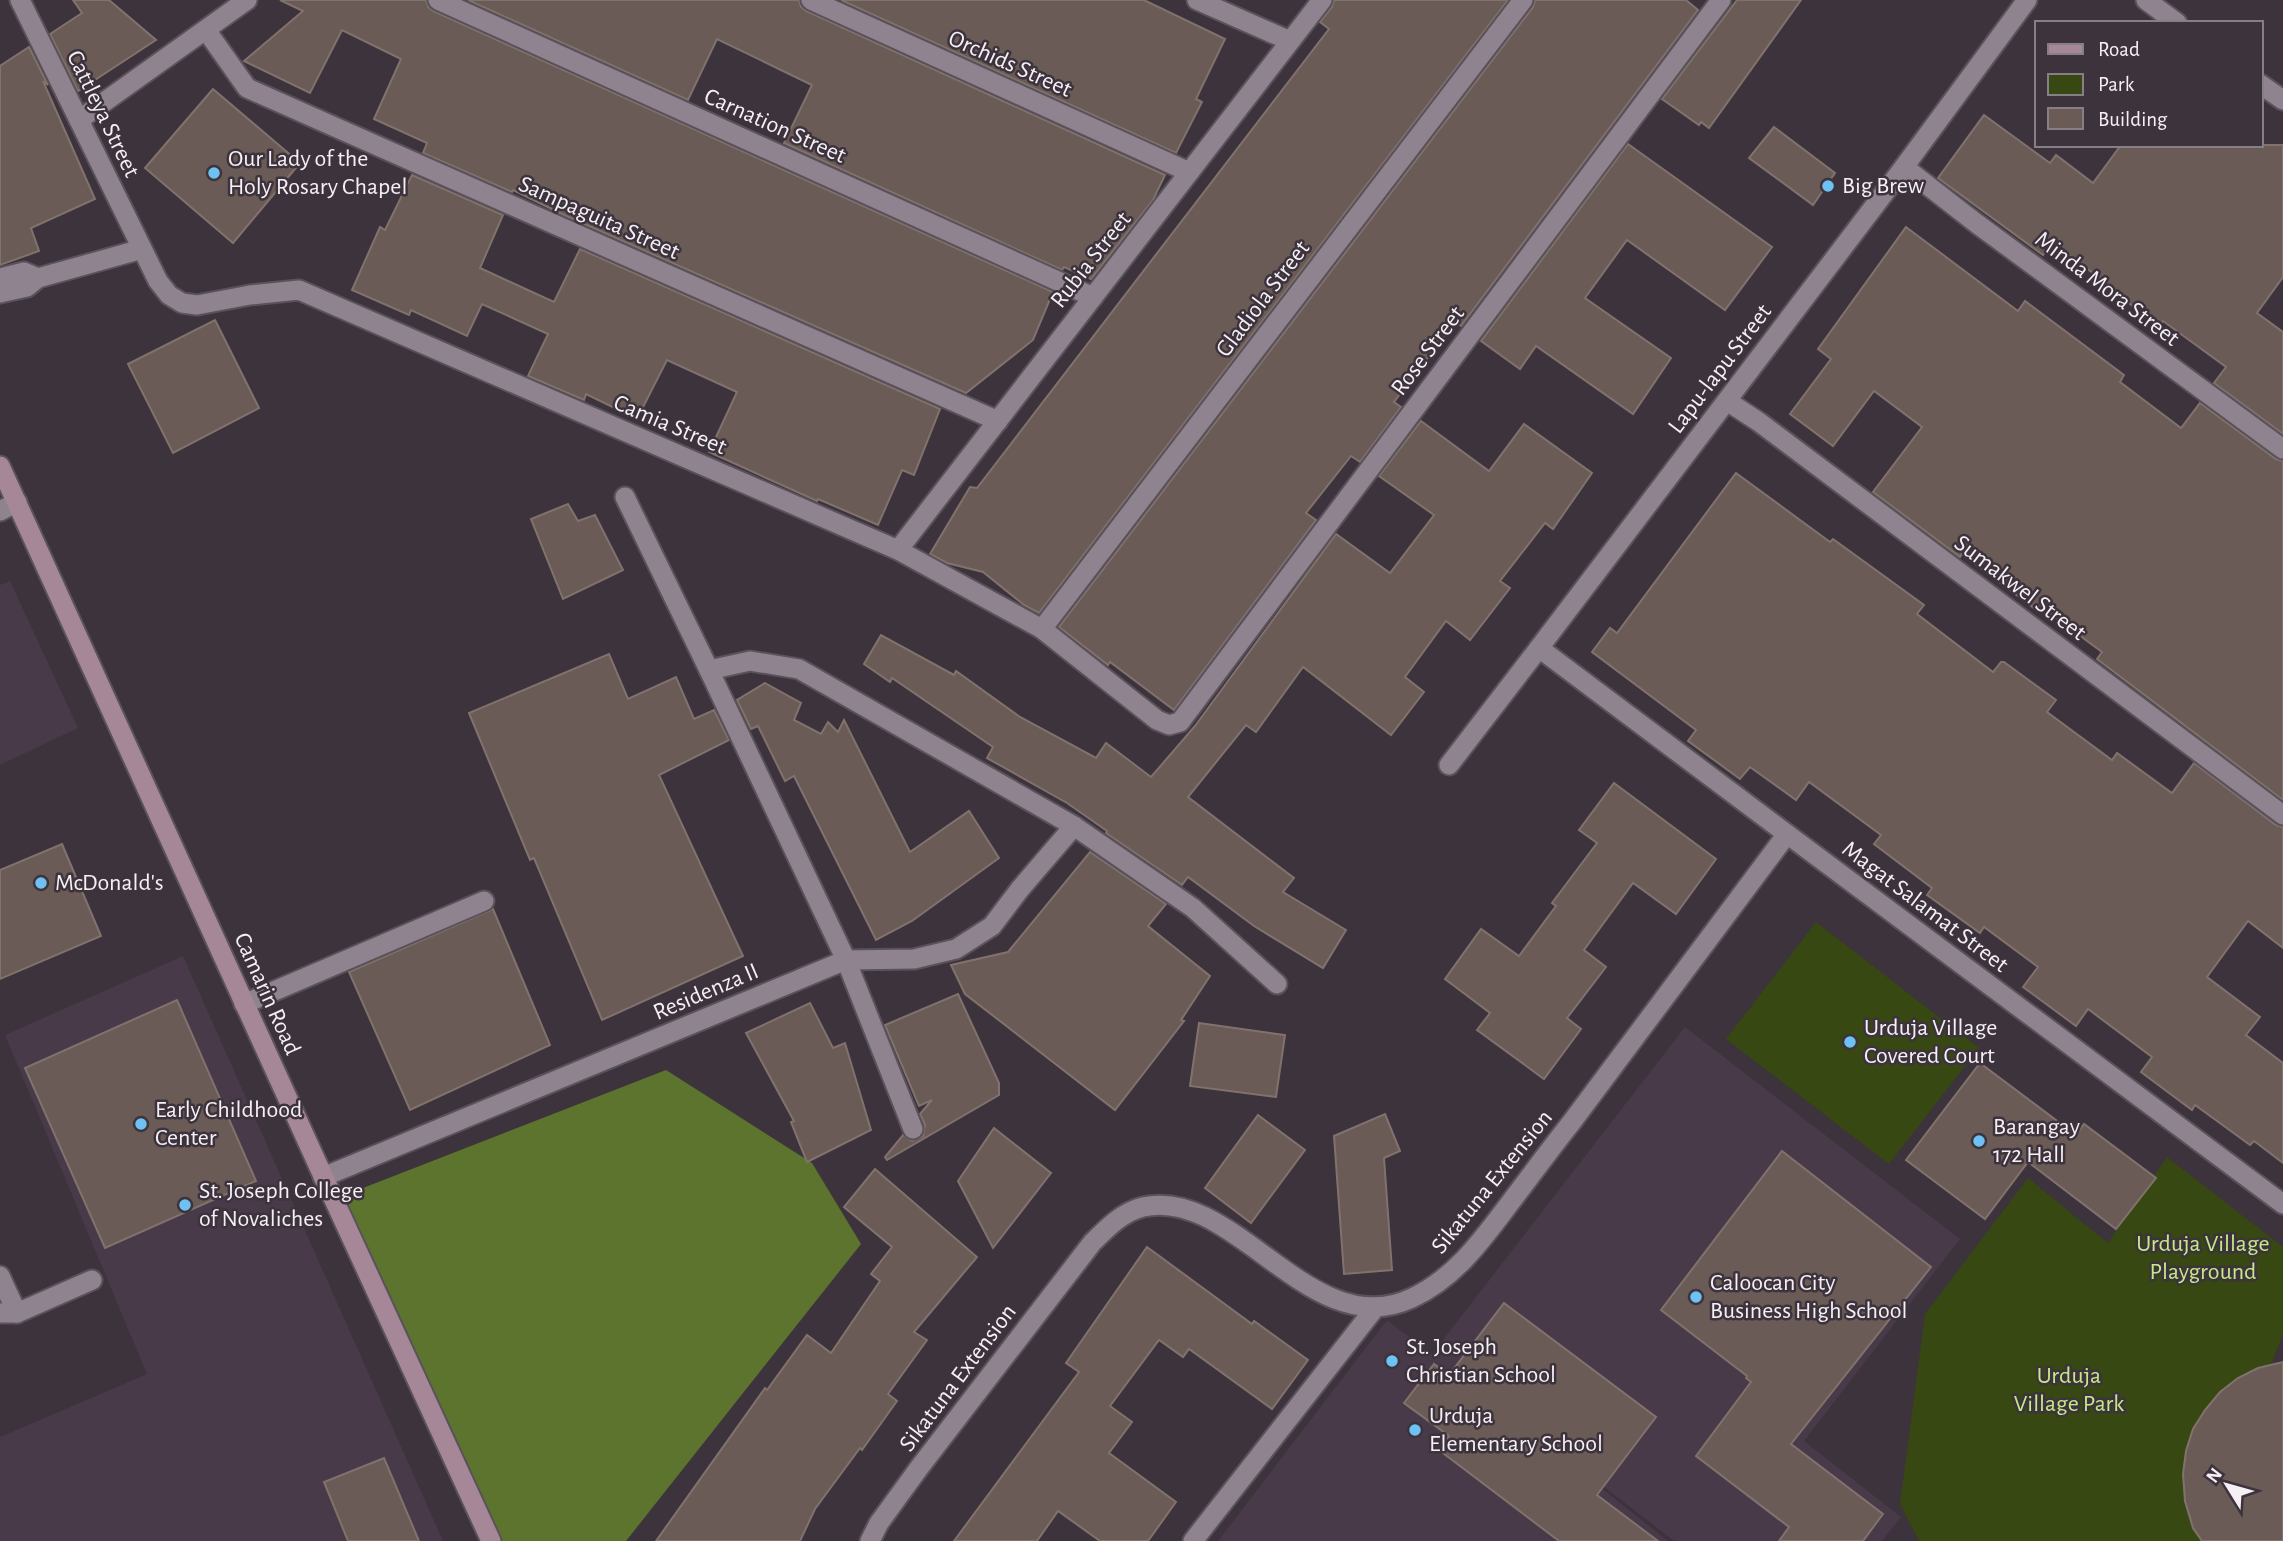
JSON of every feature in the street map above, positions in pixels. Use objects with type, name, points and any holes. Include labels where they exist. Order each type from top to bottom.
[{"type":"main road","name":"Camarin Road","points":[[0,466],[9,507],[244,1004],[491,1541]]},
{"type":"street","name":"Cattleya Street","points":[[20,0],[142,249]]},
{"type":"street","points":[[79,120],[247,0]]},
{"type":"street","name":"Carnation Street","points":[[438,0],[1093,297]]},
{"type":"street","name":"Orchids Street","points":[[811,0],[1189,172]]},
{"type":"street","points":[[1197,0],[1290,41]]},
{"type":"street","name":"Rubia Street","points":[[898,550],[1322,0]]},
{"type":"street","name":"Gladiola Street","points":[[1042,629],[1523,0]]},
{"type":"street","name":"Rose Street","points":[[1169,725],[1180,722],[1721,0]]},
{"type":"street","name":"Lapu-lapu Street","points":[[1449,765],[1904,167],[2027,0]]},
{"type":"street","points":[[2146,0],[2174,21]]},
{"type":"street","name":"Sampaguita Street","points":[[206,30],[247,88],[998,421]]},
{"type":"street","points":[[2262,85],[2283,100]]},
{"type":"street","name":"Minda Mora Street","points":[[1904,167],[2283,449]]},
{"type":"street","points":[[0,293],[27,287],[38,278],[142,249]]},
{"type":"street","name":"Camia Street","points":[[142,249],[158,281],[169,295],[182,303],[197,305],[299,290],[898,550],[1042,629],[1157,720],[1169,725]]},
{"type":"street","points":[[0,278],[24,272],[38,278]]},
{"type":"street","name":"Sumakwel Street","points":[[1727,401],[1759,422],[2283,815]]},
{"type":"street","points":[[625,497],[846,960],[913,1129]]},
{"type":"street","name":"Magat Salamat Street","points":[[1539,648],[2283,1204]]},
{"type":"street","points":[[709,670],[750,661],[799,669],[1074,826],[1193,908],[1277,984]]},
{"type":"street","name":"Residenza II","points":[[323,1177],[707,1020],[846,960],[914,959],[956,948],[992,926],[1074,826]]},
{"type":"street","name":"Sikatuna Extension","points":[[870,1541],[879,1523],[919,1468],[1092,1243],[1113,1222],[1143,1207],[1174,1206],[1206,1218],[1236,1235],[1319,1293],[1346,1303],[1375,1308],[1411,1299],[1447,1278],[1478,1245],[1787,834]]},
{"type":"street","points":[[244,1004],[484,901]]},
{"type":"street","points":[[0,1276],[8,1313],[92,1280]]},
{"type":"street","points":[[1193,1541],[1375,1308]]},
{"type":"shaded area","points":[[10,581],[78,728],[0,765],[0,585]]},
{"type":"shaded area","name":"St. Joseph College of Novaliches","points":[[183,956],[443,1541],[0,1541],[0,1437],[147,1374],[5,1035]]},
{"type":"shaded area","name":"Caloocan City Business High School","points":[[1685,1027],[1960,1239],[1804,1441],[1901,1517],[1882,1541],[1674,1541],[1466,1380],[1668,1541],[1218,1541],[1387,1320],[1432,1354]]},
{"type":"green space","name":"Urduja Village Covered Court","points":[[1816,922],[1979,1048],[1889,1164],[1726,1039]]},
{"type":"green space","points":[[666,1070],[812,1163],[861,1244],[626,1541],[500,1541],[343,1199],[363,1188]]},
{"type":"green space","name":"Urduja Village Park","points":[[2167,1157],[2283,1247],[2283,1334],[2202,1541],[1919,1541],[1900,1504],[1925,1314],[2028,1178],[2108,1243]]},
{"type":"building","points":[[73,0],[109,0],[156,40],[78,91],[50,34],[82,13]]},
{"type":"building","points":[[280,0],[426,0],[433,11],[1053,292],[1033,340],[966,393],[513,190],[512,192],[423,153],[427,143],[374,119],[401,59],[342,30],[310,93],[244,61],[303,11]]},
{"type":"building","points":[[468,0],[799,0],[806,11],[1165,175],[1153,200],[1091,279],[1064,267],[1062,270],[784,143],[812,85],[717,39],[688,100]]},
{"type":"building","points":[[841,0],[1144,0],[1225,39],[1196,99],[1202,102],[1176,153]]},
{"type":"building","points":[[1334,0],[1508,0],[1039,613],[1024,605],[983,572],[947,563],[930,554],[970,487],[977,488],[1329,29],[1320,22]]},
{"type":"building","points":[[1535,0],[1686,0],[1698,10],[1461,326],[1455,322],[1394,402],[1401,407],[1360,462],[1351,456],[1306,513],[1316,520],[1174,710],[1110,662],[1108,665],[1059,627],[1533,7]]},
{"type":"building","points":[[1737,0],[1801,0],[1709,128],[1701,122],[1699,125],[1662,99]]},
{"type":"building","points":[[29,47],[48,85],[43,81],[95,199],[31,228],[39,251],[0,265],[0,66]]},
{"type":"building","points":[[213,89],[300,163],[233,243],[145,168]]},
{"type":"building","points":[[1984,115],[2050,163],[2056,155],[2093,183],[2120,147],[2283,145],[2283,277],[2257,313],[2283,332],[2283,434],[2214,383],[2226,367],[2163,321],[2159,326],[2109,288],[2111,286],[2051,243],[2043,255],[1938,178]]},
{"type":"building","points":[[1774,127],[1835,173],[1813,205],[1749,158]]},
{"type":"building","points":[[1628,144],[1772,247],[1725,310],[1627,240],[1585,298],[1671,358],[1633,414],[1536,346],[1520,369],[1481,341]]},
{"type":"building","points":[[412,175],[503,215],[480,268],[554,302],[580,249],[940,409],[914,475],[902,470],[878,525],[818,499],[817,501],[709,452],[737,392],[667,360],[637,419],[586,394],[584,400],[528,376],[548,334],[482,304],[467,336],[411,310],[409,315],[352,290],[380,227],[385,230]]},
{"type":"building","points":[[1906,227],[2018,311],[2025,301],[2124,375],[2120,382],[2181,428],[2200,403],[2276,459],[2283,461],[2283,800],[2097,659],[2102,652],[2038,605],[2035,609],[1962,554],[1960,557],[1873,492],[1922,427],[1874,391],[1833,446],[1790,414],[1831,359],[1818,349]]},
{"type":"building","points":[[215,320],[259,408],[173,453],[128,364]]},
{"type":"building","points":[[1421,421],[1489,471],[1524,424],[1592,473],[1553,529],[1545,523],[1500,581],[1510,588],[1470,640],[1446,621],[1405,677],[1424,692],[1391,735],[1303,667],[1256,732],[1246,725],[1188,797],[1294,878],[1283,892],[1346,930],[1323,968],[1254,926],[1188,877],[1182,885],[1067,803],[987,758],[993,747],[892,678],[890,682],[864,664],[881,635],[954,675],[956,671],[1020,717],[1096,758],[1106,743],[1151,777],[1195,726],[1336,534],[1390,573],[1434,515],[1379,476]]},
{"type":"building","points":[[1736,473],[1830,542],[1833,539],[1924,605],[1917,614],[1993,672],[2004,662],[2056,700],[2047,712],[2112,760],[2117,753],[2172,793],[2194,763],[2276,825],[2283,827],[2283,948],[2248,921],[2207,977],[2260,1017],[2246,1035],[2283,1063],[2283,1163],[2254,1141],[2250,1145],[2195,1105],[2192,1110],[2141,1072],[2152,1057],[2088,1009],[2076,1026],[2023,987],[2038,967],[1984,927],[1980,933],[1927,895],[1932,888],[1874,844],[1881,835],[1809,782],[1796,800],[1750,767],[1740,779],[1688,741],[1696,730],[1592,652],[1610,628],[1617,633]]},
{"type":"building","points":[[568,504],[578,521],[595,515],[623,570],[563,599],[531,519]]},
{"type":"building","points":[[609,654],[628,699],[676,677],[694,719],[714,710],[729,740],[659,775],[743,956],[602,1020],[534,858],[530,860],[469,713]]},
{"type":"building","points":[[765,683],[801,703],[794,720],[821,734],[828,722],[838,732],[844,720],[910,852],[969,811],[999,858],[912,921],[876,940],[794,776],[785,781],[758,726],[751,729],[737,700]]},
{"type":"building","points":[[1614,783],[1716,859],[1676,914],[1633,883],[1584,950],[1606,967],[1567,1018],[1581,1029],[1544,1079],[1477,1030],[1490,1013],[1445,979],[1481,929],[1519,956],[1556,906],[1552,903],[1597,843],[1579,830]]},
{"type":"building","points":[[62,844],[101,936],[0,979],[0,870]]},
{"type":"building","points":[[1090,852],[1166,904],[1148,926],[1210,976],[1181,1020],[1184,1021],[1115,1110],[965,994],[951,965],[1008,952]]},
{"type":"building","points":[[493,909],[550,1045],[410,1110],[349,972]]},
{"type":"building","points":[[958,994],[999,1083],[999,1095],[887,1160],[885,1157],[903,1135],[912,1141],[923,1136],[925,1125],[920,1114],[932,1100],[919,1106],[885,1025]]},
{"type":"building","name":"Early Childhood Center","points":[[177,1000],[256,1181],[105,1248],[25,1068]]},
{"type":"building","points":[[810,1003],[833,1048],[845,1043],[871,1130],[807,1162],[791,1122],[794,1121],[746,1033]]},
{"type":"building","points":[[1199,1023],[1285,1035],[1276,1097],[1190,1086]]},
{"type":"building","points":[[1980,1063],[2076,1135],[2084,1124],[2156,1178],[2116,1229],[2028,1162],[1985,1219],[1906,1160]]},
{"type":"building","points":[[1385,1114],[1400,1151],[1384,1158],[1392,1270],[1344,1274],[1334,1136]]},
{"type":"building","points":[[1258,1115],[1305,1150],[1251,1223],[1205,1188]]},
{"type":"building","points":[[994,1128],[1051,1173],[993,1248],[958,1181]]},
{"type":"building","points":[[1782,1151],[1931,1267],[1791,1444],[1883,1514],[1863,1541],[1779,1541],[1789,1527],[1696,1456],[1751,1382],[1747,1376],[1661,1310]]},
{"type":"building","points":[[875,1169],[977,1257],[914,1332],[927,1340],[888,1394],[897,1401],[815,1509],[800,1541],[656,1541],[765,1388],[767,1390],[807,1335],[831,1353],[880,1281],[871,1274],[892,1247],[844,1207]]},
{"type":"building","points":[[1147,1247],[1252,1324],[1254,1321],[1308,1360],[1272,1409],[1189,1349],[1183,1357],[1159,1340],[1110,1406],[1132,1422],[1109,1453],[1176,1502],[1148,1541],[1100,1541],[1058,1511],[1037,1541],[954,1541],[1079,1372],[1066,1363]]},
{"type":"building","points":[[1504,1303],[1656,1417],[1597,1495],[1658,1541],[1559,1541],[1439,1450],[1449,1436],[1404,1403],[1434,1364],[1449,1375]]},
{"type":"building","points":[[2283,1362],[2283,1541],[2202,1541],[2193,1528],[2185,1501],[2183,1474],[2193,1429],[2220,1392],[2238,1378],[2258,1368]]},
{"type":"building","points":[[384,1458],[419,1541],[348,1541],[324,1482]]},
{"type":"place","name":"Our Lady of the Holy Rosary Chapel","points":[[214,173]]},
{"type":"place","name":"Big Brew","points":[[1828,186]]},
{"type":"place","name":"McDonald's","points":[[41,883]]},
{"type":"place","name":"Urduja Village Covered Court","points":[[1850,1042]]},
{"type":"place","name":"Early Childhood Center","points":[[141,1124]]},
{"type":"place","name":"Barangay 172 Hall","points":[[1979,1141]]},
{"type":"place","name":"St. Joseph College of Novaliches","points":[[185,1205]]},
{"type":"place","name":"Caloocan City Business High School","points":[[1696,1297]]},
{"type":"place","name":"St. Joseph Christian School","points":[[1392,1361]]},
{"type":"place","name":"Urduja Elementary School","points":[[1415,1430]]},
{"type":"park label","name":"Urduja Village Playground","points":[[2203,1258]]}]
